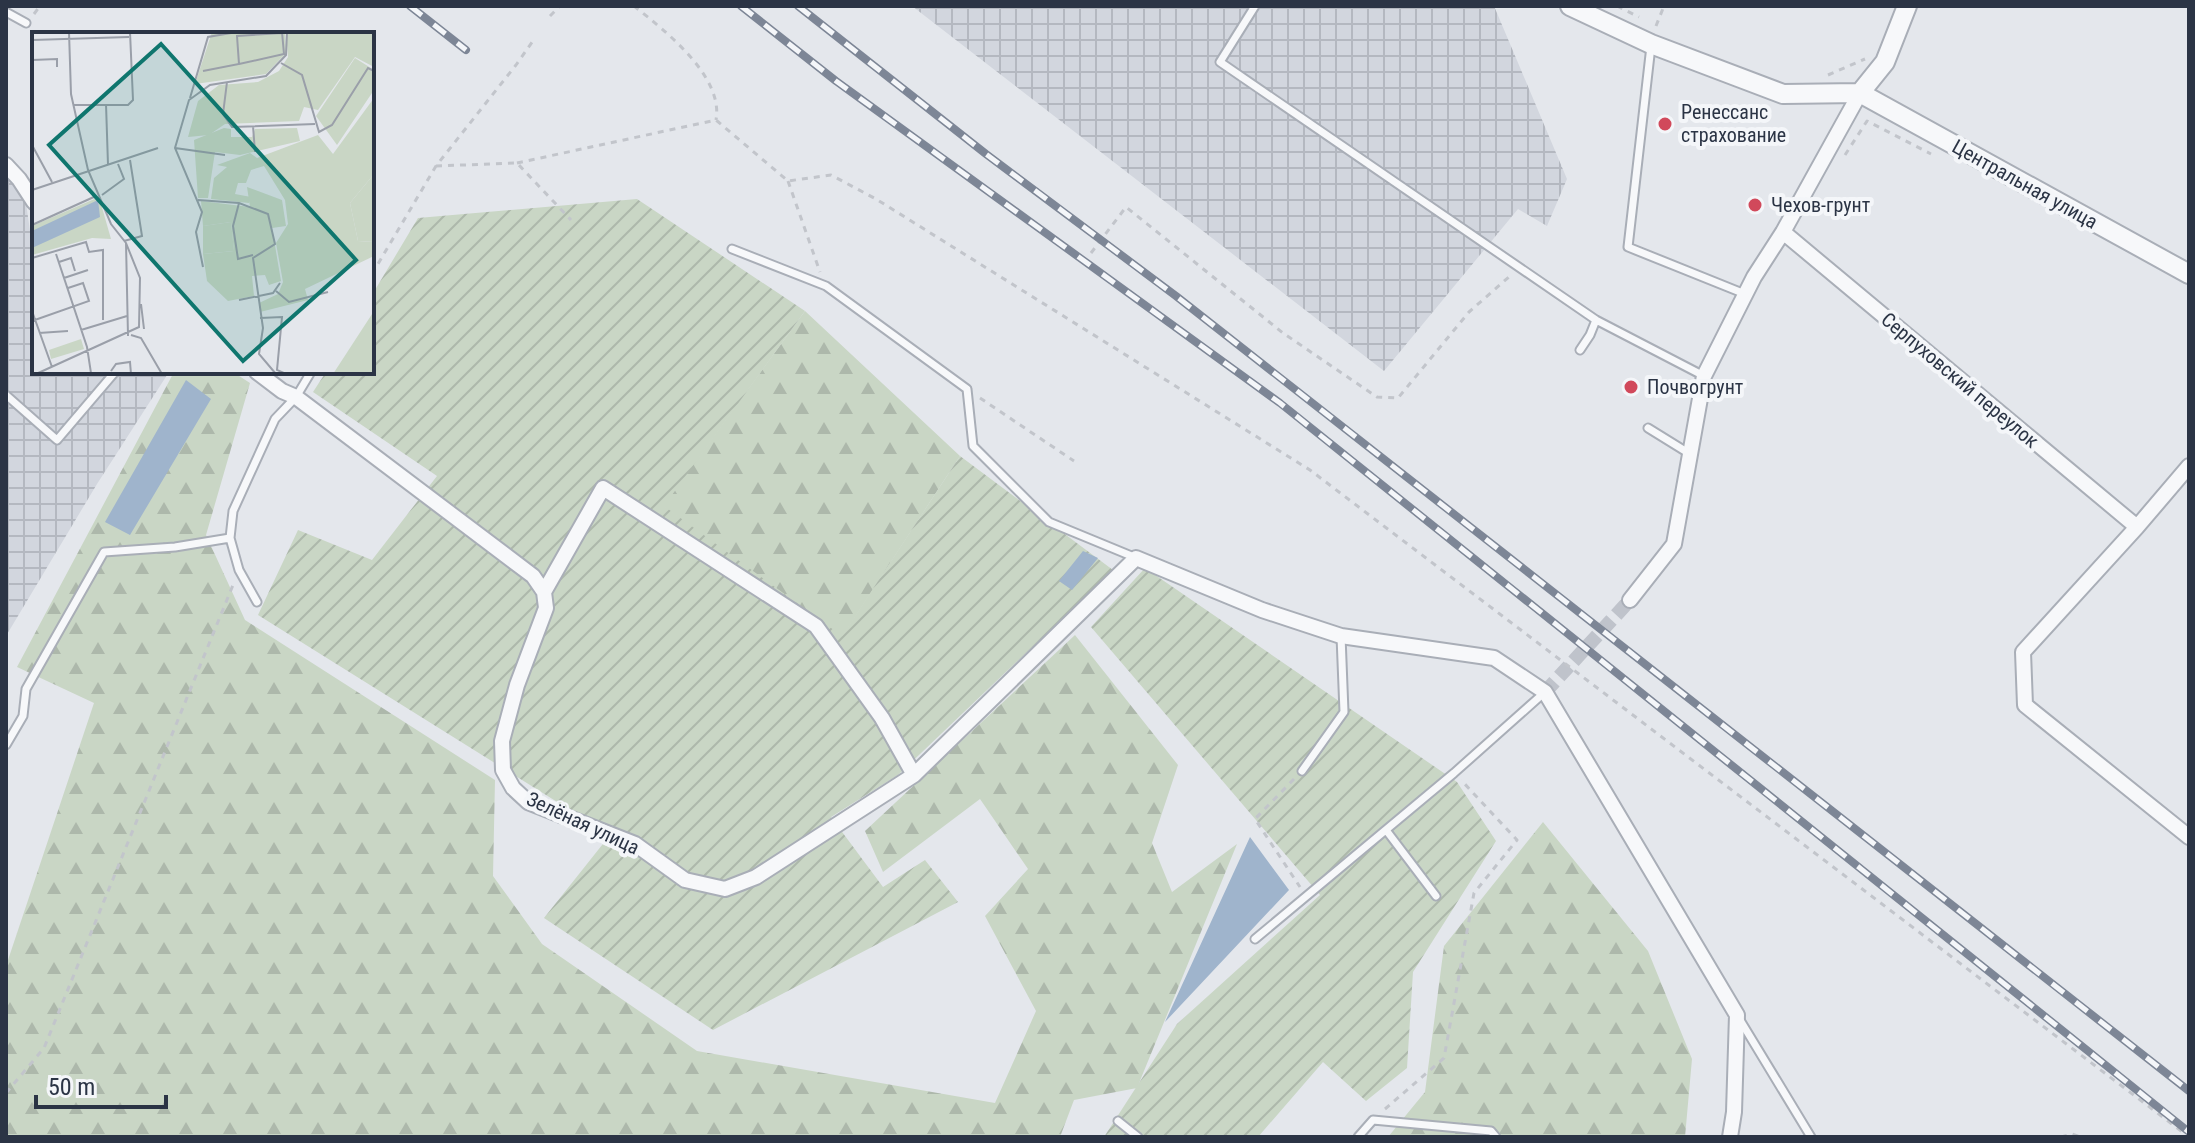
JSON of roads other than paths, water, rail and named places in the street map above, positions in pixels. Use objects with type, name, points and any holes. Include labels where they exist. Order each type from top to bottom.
[{"type":"street","points":[[1570,6],[1654,35],[1783,94],[1860,93]]},
{"type":"street","points":[[1630,600],[1674,544],[1704,376],[1745,294],[1860,93],[1885,62],[1907,6]]},
{"type":"street","name":"Центральная улица","points":[[1860,93],[2189,274]]},
{"type":"street","points":[[6,165],[32,199]]},
{"type":"street","name":"Серпуховский переулок","points":[[1783,232],[2137,527]]},
{"type":"street","points":[[260,374],[282,391],[296,397],[533,576],[544,592]]},
{"type":"street","points":[[2189,466],[2023,652],[2025,705],[2189,837]]},
{"type":"street","name":"Зелёная улица","points":[[914,775],[882,718],[816,626],[603,488],[544,592],[546,608],[517,685],[502,741],[503,770],[513,788],[528,802],[635,844],[685,880],[725,889],[756,877],[914,775],[1136,558]]},
{"type":"street","points":[[1136,558],[1262,610],[1341,636],[1494,658],[1545,692],[1737,1015],[1734,1112],[1730,1137]]},
{"type":"lane","points":[[1255,6],[1220,62],[1596,320],[1704,376]]},
{"type":"lane","points":[[6,12],[26,23]]},
{"type":"lane","points":[[1654,35],[1628,247],[1745,294]]},
{"type":"lane","points":[[732,249],[826,286],[967,389],[973,446],[1049,522],[1136,558]]},
{"type":"lane","points":[[1580,350],[1596,320]]},
{"type":"lane","points":[[6,395],[57,440],[113,374]]},
{"type":"lane","points":[[257,602],[239,570],[230,538],[233,511],[275,419],[296,397],[310,374]]},
{"type":"lane","points":[[1648,428],[1690,454]]},
{"type":"lane","points":[[6,745],[23,716],[26,689],[104,552],[175,547],[230,538]]},
{"type":"lane","points":[[1302,771],[1344,712],[1341,636]]},
{"type":"lane","points":[[1255,939],[1454,773],[1545,692]]},
{"type":"lane","points":[[1386,830],[1436,896]]},
{"type":"lane","points":[[1737,1015],[1811,1137]]},
{"type":"lane","points":[[1358,1137],[1373,1120],[1491,1131],[1496,1137]]},
{"type":"lane","points":[[1118,1121],[1138,1137]]},
{"type":"water","points":[[186,380],[211,399],[130,535],[105,522]]},
{"type":"water","points":[[1083,551],[1098,558],[1072,590],[1059,581]]},
{"type":"water","points":[[1250,837],[1289,890],[1165,1022]]},
{"type":"tunnel","points":[[1545,692],[1630,600]]},
{"type":"railway","points":[[410,6],[466,50]]},
{"type":"railway","points":[[741,6],[836,81],[1280,403],[2189,1132]]},
{"type":"railway","points":[[798,6],[986,154],[1176,296],[2189,1091]]},
{"type":"place","name":"Ренессанс страхование","points":[[1665,124]]},
{"type":"place","name":"Чехов-грунт","points":[[1755,205]]},
{"type":"place","name":"Почвогрунт","points":[[1631,387]]}]
